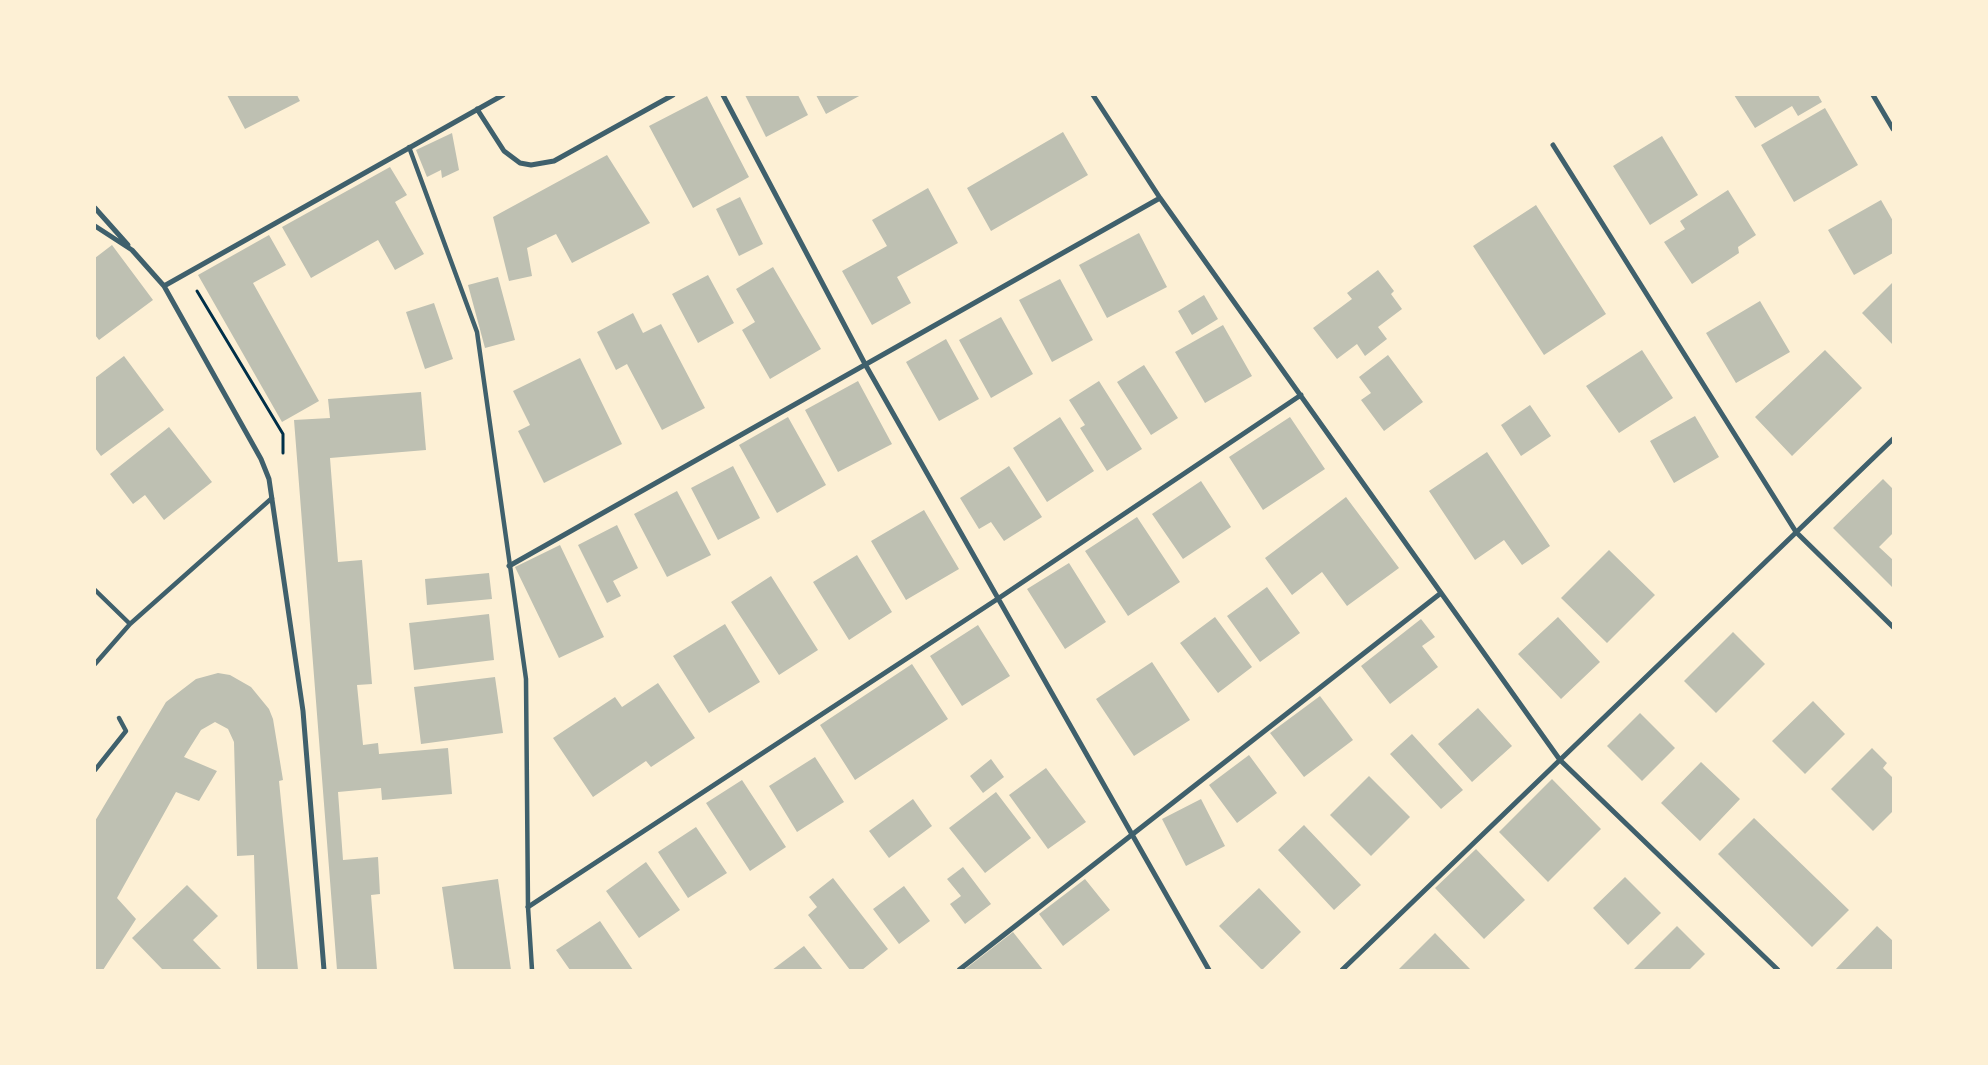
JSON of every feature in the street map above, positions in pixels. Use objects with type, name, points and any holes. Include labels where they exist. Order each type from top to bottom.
[{"type":"street","points":[[164,286],[503,95]]},
{"type":"street","points":[[477,109],[504,151],[520,162],[531,165],[554,161],[673,95]]},
{"type":"street","points":[[724,95],[866,364],[1209,970]]},
{"type":"street","points":[[1093,95],[1160,198],[1560,760],[1778,970]]},
{"type":"street","points":[[1872,95],[1893,129]]},
{"type":"street","points":[[1553,145],[1796,532],[1893,626]]},
{"type":"street","points":[[409,147],[477,332],[526,679],[528,907],[532,970]]},
{"type":"street","points":[[510,566],[1160,198]]},
{"type":"street","points":[[95,208],[164,286],[261,459],[267,474],[273,498],[303,711],[324,970]]},
{"type":"street","points":[[95,226],[132,250]]},
{"type":"street","points":[[528,907],[998,598],[1301,395]]},
{"type":"street","points":[[1342,970],[1893,439]]},
{"type":"street","points":[[95,664],[130,624],[273,498]]},
{"type":"street","points":[[95,590],[130,624]]},
{"type":"street","points":[[959,970],[1441,593]]},
{"type":"street","points":[[95,770],[126,731],[119,718]]},
{"type":"path","points":[[186,273],[283,434],[283,458]]},
{"type":"building","points":[[227,95],[297,95],[300,101],[245,129]]},
{"type":"building","points":[[745,95],[798,95],[808,115],[766,137]]},
{"type":"building","points":[[816,95],[861,95],[826,114]]},
{"type":"building","points":[[1734,95],[1818,95],[1822,102],[1798,116],[1792,106],[1755,128]]},
{"type":"building","points":[[707,96],[749,177],[693,208],[649,126]]},
{"type":"building","points":[[1825,108],[1858,165],[1794,202],[1761,145]]},
{"type":"building","points":[[1063,132],[1088,175],[991,231],[967,188]]},
{"type":"building","points":[[452,133],[459,170],[442,178],[441,170],[427,177],[416,150]]},
{"type":"building","points":[[1662,136],[1698,195],[1650,225],[1613,166]]},
{"type":"building","points":[[607,155],[650,223],[572,263],[556,234],[527,248],[532,276],[509,281],[493,217]]},
{"type":"building","points":[[390,167],[407,195],[395,202],[424,254],[395,270],[378,240],[311,278],[282,227]]},
{"type":"building","points":[[928,188],[958,243],[897,277],[911,303],[872,325],[842,271],[887,246],[872,220]]},
{"type":"building","points":[[1728,190],[1756,235],[1738,247],[1739,253],[1692,284],[1664,242],[1685,229],[1680,221]]},
{"type":"building","points":[[740,197],[763,244],[739,256],[716,209]]},
{"type":"building","points":[[1881,200],[1893,221],[1893,253],[1854,275],[1828,230]]},
{"type":"building","points":[[1536,205],[1606,314],[1544,355],[1473,246]]},
{"type":"building","points":[[1139,233],[1167,287],[1107,318],[1079,265]]},
{"type":"building","points":[[269,235],[286,265],[253,283],[319,401],[282,422],[198,275]]},
{"type":"building","points":[[112,245],[153,300],[99,340],[95,335],[95,258]]},
{"type":"building","points":[[773,267],[821,349],[770,379],[742,330],[755,322],[736,289]]},
{"type":"building","points":[[1378,270],[1394,291],[1391,294],[1402,309],[1378,327],[1387,339],[1365,356],[1357,344],[1337,359],[1313,328],[1352,299],[1347,293]]},
{"type":"building","points":[[708,275],[734,323],[698,343],[672,294]]},
{"type":"building","points":[[498,277],[515,340],[485,348],[468,285]]},
{"type":"building","points":[[1060,279],[1093,340],[1052,362],[1019,300]]},
{"type":"building","points":[[1893,282],[1893,345],[1862,313]]},
{"type":"building","points":[[1204,295],[1218,319],[1192,335],[1178,311]]},
{"type":"building","points":[[1760,301],[1790,352],[1736,383],[1706,333]]},
{"type":"building","points":[[434,303],[453,359],[425,369],[406,312]]},
{"type":"building","points":[[633,313],[643,333],[661,324],[705,408],[662,430],[627,364],[616,370],[597,332]]},
{"type":"building","points":[[1001,317],[1033,374],[991,398],[959,340]]},
{"type":"building","points":[[1223,325],[1252,376],[1205,403],[1175,352]]},
{"type":"building","points":[[946,339],[979,399],[939,421],[906,362]]},
{"type":"building","points":[[1642,350],[1673,398],[1619,433],[1586,386]]},
{"type":"building","points":[[1825,350],[1862,388],[1792,456],[1755,417]]},
{"type":"building","points":[[1388,355],[1423,402],[1384,431],[1361,400],[1371,393],[1359,377]]},
{"type":"building","points":[[124,356],[164,410],[101,456],[95,448],[95,378]]},
{"type":"building","points":[[580,358],[622,444],[544,483],[518,431],[530,425],[513,391]]},
{"type":"building","points":[[1144,365],[1178,418],[1151,435],[1117,382]]},
{"type":"building","points":[[858,381],[892,444],[838,472],[805,410]]},
{"type":"building","points":[[1099,381],[1142,449],[1107,471],[1080,428],[1085,425],[1069,400]]},
{"type":"building","points":[[421,392],[426,450],[330,458],[338,562],[362,560],[372,684],[357,685],[363,745],[378,743],[379,754],[448,748],[452,794],[382,800],[381,788],[338,792],[343,860],[378,857],[380,894],[371,895],[377,970],[337,970],[294,420],[330,418],[328,399]]},
{"type":"building","points":[[1530,405],[1551,436],[1521,456],[1501,425]]},
{"type":"building","points":[[1695,416],[1719,457],[1674,483],[1650,441]]},
{"type":"building","points":[[788,417],[826,485],[777,513],[739,445]]},
{"type":"building","points":[[1060,417],[1094,471],[1047,502],[1013,448]]},
{"type":"building","points":[[1290,417],[1325,469],[1263,510],[1229,457]]},
{"type":"building","points":[[169,427],[212,482],[164,520],[145,495],[133,504],[110,474]]},
{"type":"building","points":[[1487,452],[1550,546],[1522,565],[1504,540],[1475,560],[1429,491]]},
{"type":"building","points":[[733,466],[760,518],[718,540],[691,488]]},
{"type":"building","points":[[1009,466],[1042,517],[1004,541],[991,522],[979,529],[960,498]]},
{"type":"building","points":[[1883,479],[1893,489],[1893,533],[1879,547],[1893,560],[1893,588],[1833,528]]},
{"type":"building","points":[[1201,481],[1231,527],[1183,559],[1152,514]]},
{"type":"building","points":[[677,491],[711,555],[667,577],[634,514]]},
{"type":"building","points":[[1346,497],[1399,568],[1347,606],[1322,572],[1292,595],[1265,558]]},
{"type":"building","points":[[924,510],[959,569],[906,600],[871,541]]},
{"type":"building","points":[[1137,517],[1180,582],[1128,616],[1085,551]]},
{"type":"building","points":[[617,525],[638,568],[613,581],[621,596],[607,603],[578,545]]},
{"type":"building","points":[[560,545],[604,637],[559,658],[515,567]]},
{"type":"building","points":[[1609,550],[1655,595],[1607,643],[1561,598]]},
{"type":"building","points":[[857,555],[892,612],[849,640],[813,582]]},
{"type":"building","points":[[1069,563],[1106,622],[1065,649],[1027,589]]},
{"type":"building","points":[[489,573],[492,599],[427,605],[425,579]]},
{"type":"building","points":[[771,576],[818,650],[779,675],[731,602]]},
{"type":"building","points":[[1267,587],[1300,633],[1260,662],[1227,616]]},
{"type":"building","points":[[489,614],[494,660],[414,670],[409,623]]},
{"type":"building","points":[[1215,617],[1252,667],[1218,693],[1180,643]]},
{"type":"building","points":[[1558,617],[1600,662],[1561,699],[1518,654]]},
{"type":"building","points":[[1421,619],[1435,637],[1422,646],[1438,667],[1390,704],[1361,666]]},
{"type":"building","points":[[725,624],[760,682],[709,713],[673,656]]},
{"type":"building","points":[[978,625],[1010,676],[962,706],[930,656]]},
{"type":"building","points":[[1733,632],[1765,664],[1716,713],[1684,681]]},
{"type":"building","points":[[1152,662],[1190,720],[1134,756],[1096,699]]},
{"type":"building","points":[[912,664],[948,719],[855,780],[820,725]]},
{"type":"building","points":[[218,673],[230,675],[251,687],[269,709],[273,719],[283,780],[279,781],[298,970],[257,970],[254,855],[237,856],[234,742],[228,729],[215,722],[201,730],[184,757],[217,771],[199,801],[176,792],[117,898],[136,919],[103,970],[95,970],[95,821],[166,702],[196,679]]},
{"type":"building","points":[[495,677],[503,733],[421,744],[414,687]]},
{"type":"building","points":[[658,683],[695,738],[651,767],[646,761],[593,797],[553,738],[615,697],[622,707]]},
{"type":"building","points":[[1320,696],[1353,740],[1304,777],[1270,733]]},
{"type":"building","points":[[1813,701],[1845,734],[1805,774],[1772,741]]},
{"type":"building","points":[[1478,708],[1512,746],[1472,782],[1438,744]]},
{"type":"building","points":[[1640,713],[1675,748],[1642,781],[1607,746]]},
{"type":"building","points":[[1412,734],[1463,790],[1441,809],[1390,754]]},
{"type":"building","points":[[1872,748],[1887,763],[1883,768],[1893,778],[1893,811],[1873,831],[1831,789]]},
{"type":"building","points":[[1249,755],[1277,793],[1237,823],[1209,785]]},
{"type":"building","points":[[815,757],[844,802],[797,832],[769,786]]},
{"type":"building","points":[[991,759],[1004,777],[983,793],[970,776]]},
{"type":"building","points":[[1701,762],[1740,799],[1700,841],[1661,803]]},
{"type":"building","points":[[1046,768],[1086,822],[1048,849],[1009,795]]},
{"type":"building","points":[[1369,776],[1410,817],[1371,856],[1330,815]]},
{"type":"building","points":[[1552,779],[1601,829],[1548,882],[1499,832]]},
{"type":"building","points":[[742,780],[786,847],[750,871],[706,803]]},
{"type":"building","points":[[996,792],[1031,838],[985,873],[949,828]]},
{"type":"building","points":[[913,799],[932,826],[889,858],[869,831]]},
{"type":"building","points":[[1201,799],[1225,846],[1186,866],[1162,819]]},
{"type":"building","points":[[1754,818],[1849,910],[1812,947],[1718,854]]},
{"type":"building","points":[[1304,825],[1361,885],[1334,910],[1278,850]]},
{"type":"building","points":[[696,827],[727,873],[688,898],[658,852]]},
{"type":"building","points":[[1476,849],[1525,900],[1484,939],[1435,888]]},
{"type":"building","points":[[646,862],[680,910],[639,938],[606,891]]},
{"type":"building","points":[[963,867],[991,904],[965,924],[950,904],[961,896],[947,879]]},
{"type":"building","points":[[1625,877],[1661,913],[1628,945],[1593,908]]},
{"type":"building","points":[[833,878],[888,949],[862,970],[850,970],[808,915],[817,907],[809,897]]},
{"type":"building","points":[[498,879],[511,970],[454,970],[442,887]]},
{"type":"building","points":[[1085,879],[1110,910],[1063,946],[1039,914]]},
{"type":"building","points":[[187,885],[218,916],[193,940],[222,970],[163,970],[132,938]]},
{"type":"building","points":[[904,886],[930,921],[899,944],[873,909]]},
{"type":"building","points":[[1259,888],[1301,932],[1262,970],[1219,926]]},
{"type":"building","points":[[600,921],[633,970],[570,970],[556,950]]},
{"type":"building","points":[[1677,926],[1705,954],[1689,970],[1633,970]]},
{"type":"building","points":[[1877,926],[1893,941],[1893,970],[1835,970]]},
{"type":"building","points":[[1013,932],[1043,970],[964,970]]},
{"type":"building","points":[[1435,933],[1471,970],[1398,970]]},
{"type":"building","points":[[804,946],[823,970],[772,970]]}]
